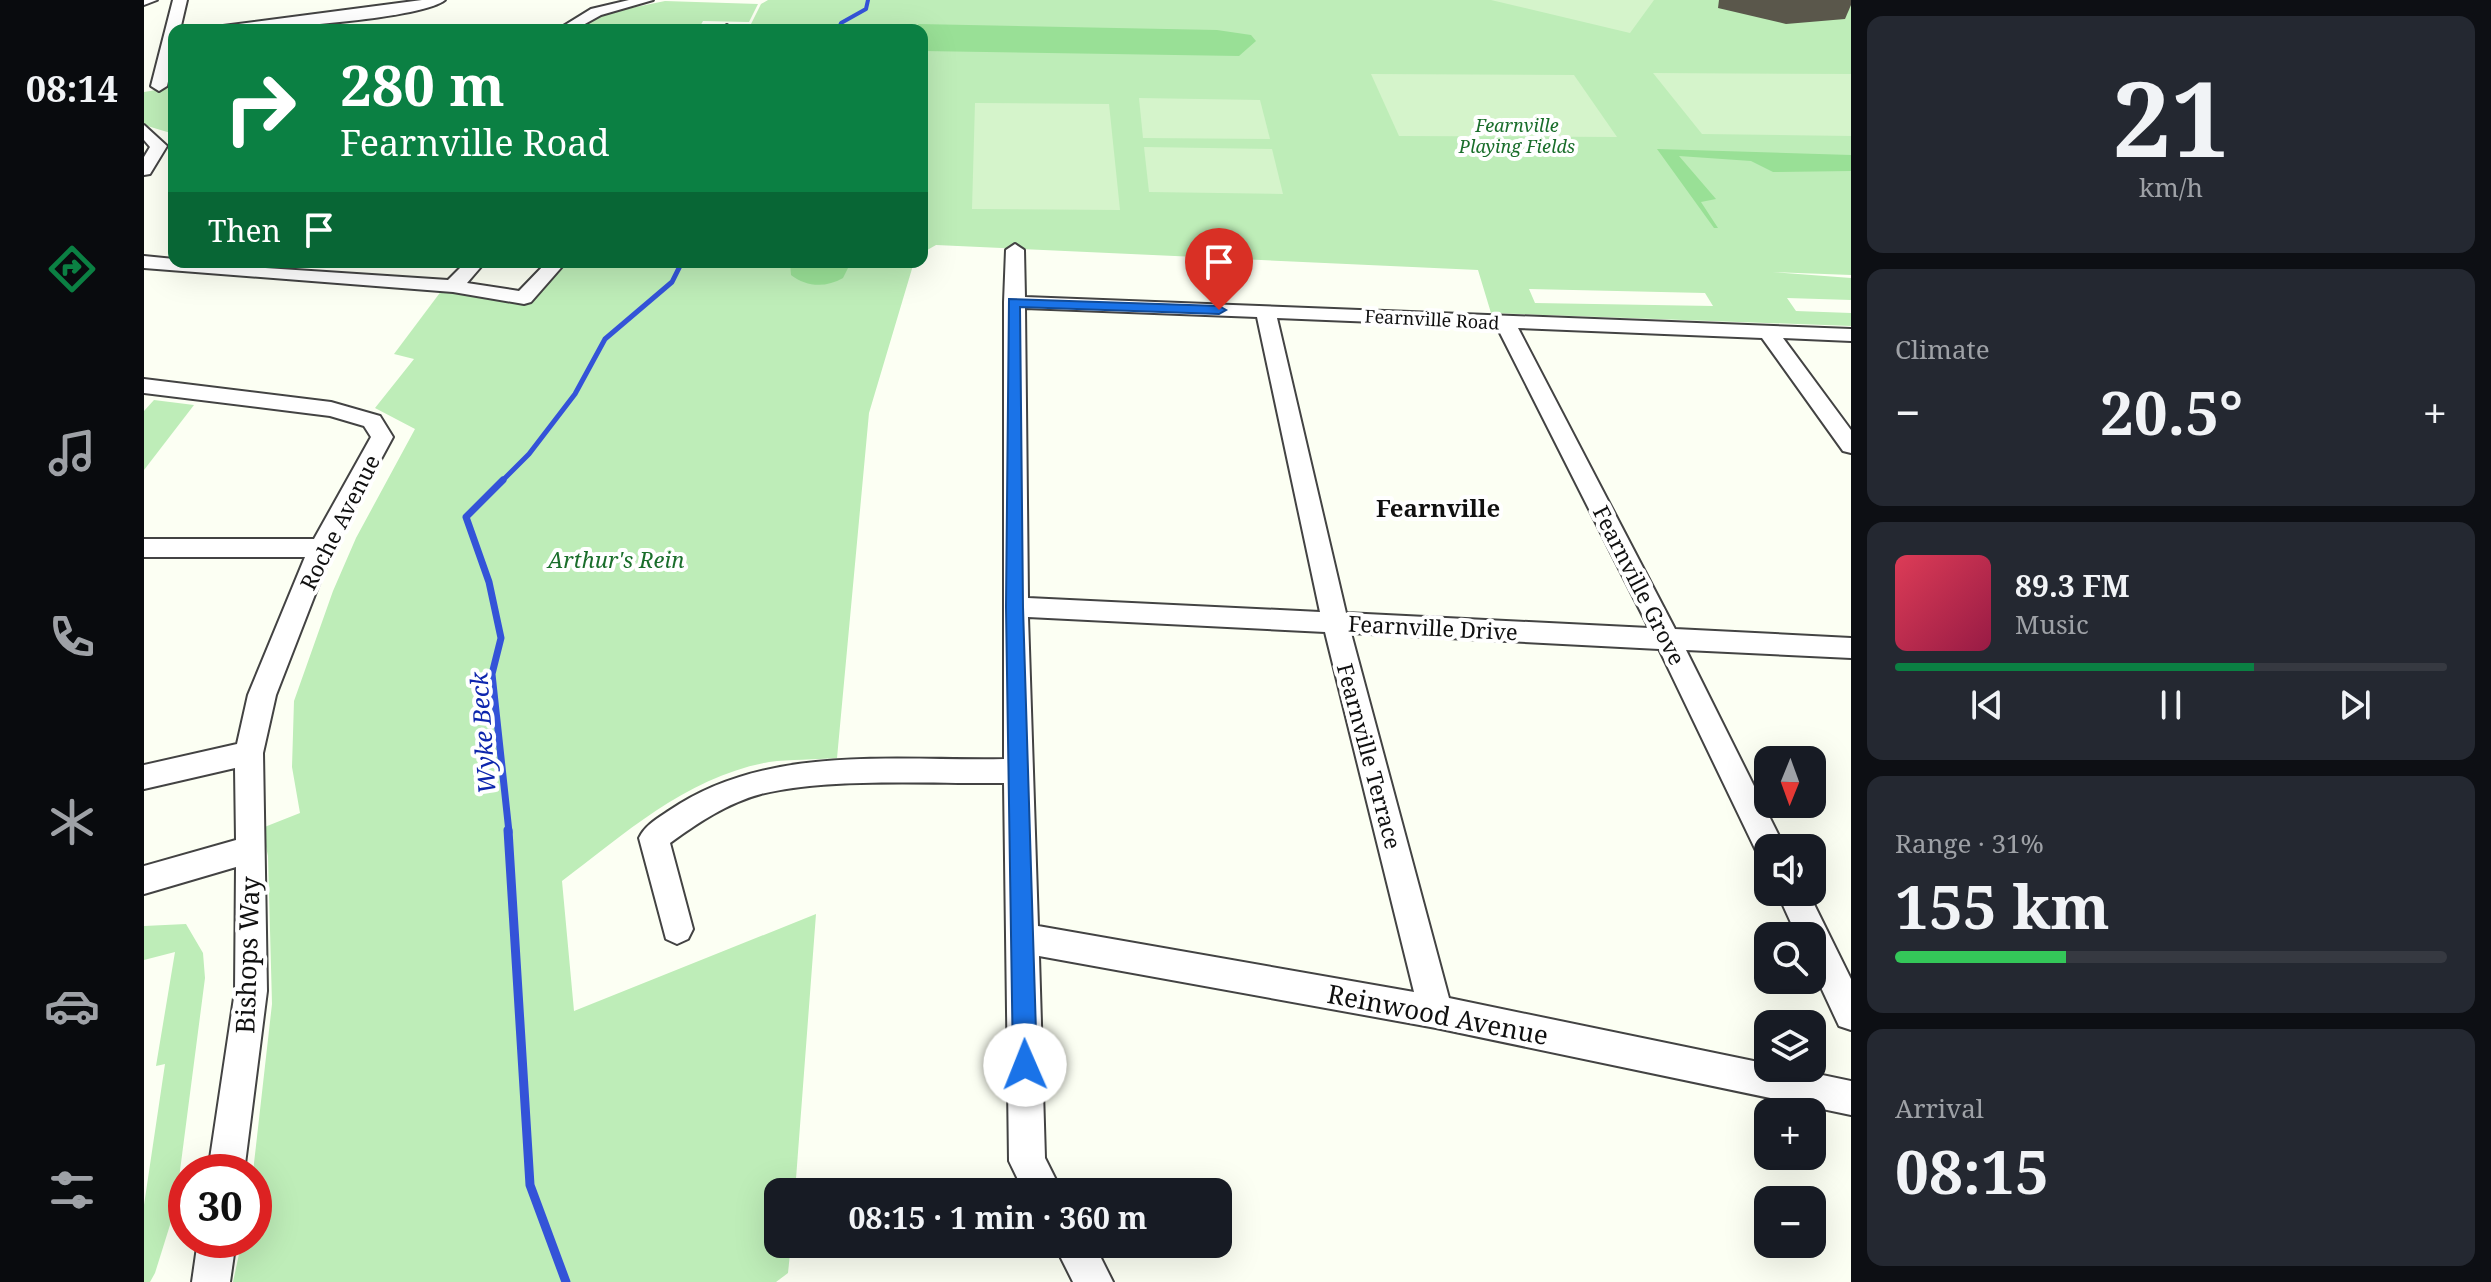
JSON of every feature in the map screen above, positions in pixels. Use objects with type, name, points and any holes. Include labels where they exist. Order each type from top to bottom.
[{"type":"street","points":[[144,1],[150,0]]},
{"type":"street","points":[[175,24],[180,0]]},
{"type":"street","points":[[274,24],[409,8],[438,0]]},
{"type":"street","points":[[575,24],[596,12],[646,0]]},
{"type":"street","points":[[159,86],[168,54]]},
{"type":"street","points":[[144,130],[159,146],[144,170]]},
{"type":"street","points":[[1015,250],[1018,771],[1027,1161],[1036,1178]]},
{"type":"street","points":[[144,262],[168,264]]},
{"type":"street","points":[[221,268],[453,286],[524,298],[552,268]]},
{"type":"street","points":[[453,286],[470,268]]},
{"type":"street","name":"Fearnville Road","points":[[1014,302],[1851,335]]},
{"type":"street","name":"Fearnville Terrace","points":[[1265,311],[1335,622],[1436,1012]]},
{"type":"street","name":"Fearnville Grove","points":[[1505,323],[1667,638],[1763,834]]},
{"type":"street","points":[[1768,332],[1851,446]]},
{"type":"street","name":"Roche Avenue","points":[[144,386],[331,409],[372,421],[382,437],[321,548],[262,695],[249,753],[251,849]]},
{"type":"street","points":[[144,548],[321,548]]},
{"type":"street","name":"Fearnville Drive","points":[[1015,607],[1851,648]]},
{"type":"street","points":[[144,777],[249,753]]},
{"type":"street","points":[[677,929],[654,838],[703,804],[758,782],[814,774],[1018,771]]},
{"type":"street","name":"Bishops Way","points":[[144,880],[251,849],[251,991],[228,1154]]},
{"type":"street","points":[[1799,906],[1851,1014]]},
{"type":"street","name":"Reinwood Avenue","points":[[1023,938],[1436,1012],[1851,1098]]},
{"type":"street","points":[[1081,1258],[1094,1282]]},
{"type":"green space","name":"Fearnville Playing Fields","points":[[768,0],[1851,0],[1851,275],[1772,272],[1851,278],[1851,300],[1787,298],[1796,311],[1851,313],[1851,326],[1491,313],[1478,270],[936,245],[928,250],[928,24],[751,24],[761,4]],"holes":[[[1529,289],[1705,293],[1713,306],[1535,303]]]},
{"type":"green space","points":[[1491,0],[1654,0],[1630,33]]},
{"type":"green space","points":[[665,1],[758,4],[749,22],[584,24],[602,14]]},
{"type":"green space","points":[[928,24],[1217,30],[1251,35],[1256,41],[1239,56],[928,51]]},
{"type":"green space","points":[[1653,73],[1851,74],[1851,136],[1702,134]]},
{"type":"green space","points":[[1371,74],[1574,75],[1617,137],[1399,136]]},
{"type":"green space","points":[[168,88],[168,132],[144,125],[144,92]]},
{"type":"green space","points":[[1139,98],[1260,100],[1270,139],[1143,138]]},
{"type":"green space","points":[[975,103],[1109,104],[1120,210],[972,209]]},
{"type":"green space","points":[[1144,147],[1272,149],[1283,194],[1149,192]]},
{"type":"green space","points":[[1657,149],[1851,155],[1851,171],[1773,172],[1751,161],[1679,156],[1716,199],[1701,202],[1718,228],[1714,228]]},
{"type":"green space","name":"Arthur's Rein","points":[[559,268],[912,268],[869,413],[837,758],[769,762],[711,780],[658,809],[562,881],[574,1011],[816,914],[796,1178],[764,1178],[764,1258],[790,1258],[788,1273],[776,1282],[233,1282],[238,1258],[272,1258],[272,1154],[255,1154],[272,1004],[268,856],[262,828],[300,813],[292,767],[294,701],[333,591],[356,538],[415,429],[375,408],[414,359],[394,354],[442,290],[526,304]]},
{"type":"green space","points":[[790,268],[848,268],[843,278],[816,285],[791,275]]},
{"type":"green space","points":[[154,400],[194,405],[144,470],[144,411]]},
{"type":"green space","points":[[186,924],[203,953],[205,978],[182,1154],[168,1154],[168,1231],[150,1282],[144,1282],[144,1205],[165,1064],[156,1066],[175,952],[144,960],[144,926]]},
{"type":"building","points":[[1719,0],[1851,0],[1851,5],[1845,19],[1786,24],[1718,8]]},
{"type":"waterway","name":"Wyke Beck","points":[[841,24],[866,9],[868,0]]},
{"type":"waterway","name":"Wyke Beck","points":[[509,832],[492,674],[501,638],[489,582],[466,517],[529,454],[575,394],[605,339],[672,282],[679,268]]},
{"type":"waterway","name":"Wyke Beck","points":[[508,830],[530,1185],[566,1282]]},
{"type":"district","name":"Fearnville","points":[[1438,507]]},
{"type":"route","points":[[1025,1065],[1015,607],[1014,302],[1219,310]]}]
